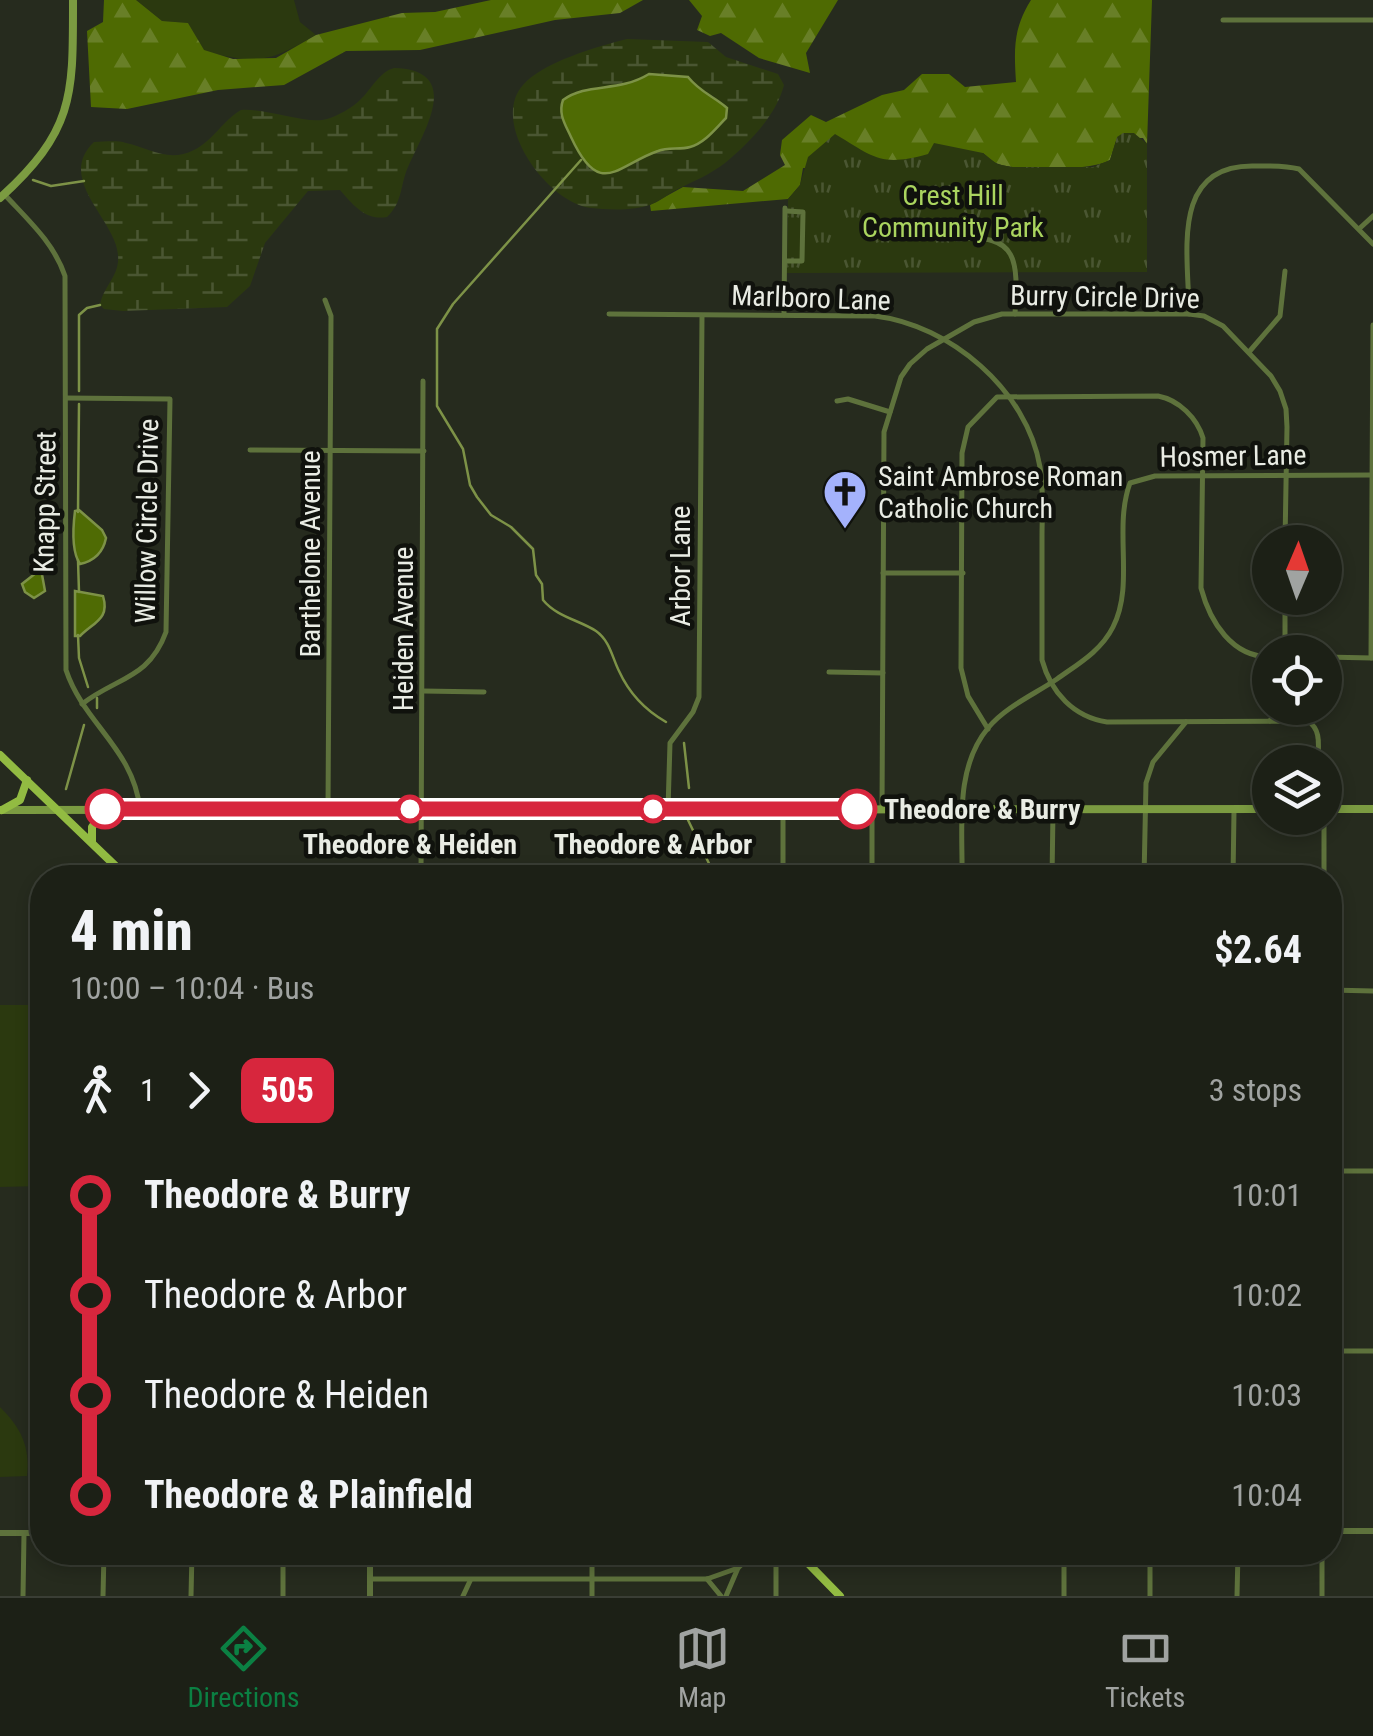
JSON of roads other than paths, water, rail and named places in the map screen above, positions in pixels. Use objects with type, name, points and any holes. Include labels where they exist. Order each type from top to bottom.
[{"type":"main road","points":[[2,196],[51,142],[66,111],[72,80],[73,0]]},
{"type":"main road","points":[[0,755],[115,865]]},
{"type":"main road","points":[[1,810],[20,800],[27,780]]},
{"type":"main road","points":[[92,842],[92,827],[105,809]]},
{"type":"main road","points":[[1,810],[1252,809]]},
{"type":"main road","points":[[1342,809],[1373,809]]},
{"type":"main road","points":[[810,1565],[840,1596]]},
{"type":"street","points":[[1223,20],[1373,20]]},
{"type":"street","points":[[1189,314],[1190,208],[1200,188],[1222,170],[1237,166],[1296,168],[1373,244]]},
{"type":"street","name":"Knapp Street","points":[[2,196],[47,242],[65,276],[64,652],[72,687],[127,763],[138,788],[140,809]]},
{"type":"street","points":[[784,261],[802,261],[802,212],[785,210],[784,261],[784,315]]},
{"type":"street","points":[[1360,228],[1373,216]]},
{"type":"street","points":[[957,239],[993,238],[1006,247],[1016,273],[1016,314]]},
{"type":"street","points":[[1249,352],[1280,316],[1285,270]]},
{"type":"street","name":"Barthelone Avenue","points":[[325,300],[332,316],[328,809]]},
{"type":"street","name":"Marlboro Lane","points":[[609,314],[896,318],[944,338],[987,370],[1031,436],[1040,466],[1042,660],[1051,683]]},
{"type":"street","name":"Burry Circle Drive","points":[[873,865],[883,673],[882,446],[906,369],[927,349],[980,320],[1016,314],[1189,314],[1214,320],[1272,376],[1286,409],[1285,525]]},
{"type":"street","name":"Arbor Lane","points":[[668,809],[670,743],[699,697],[702,315]]},
{"type":"street","points":[[1342,657],[1372,658],[1373,325]]},
{"type":"street","name":"Heiden Avenue","points":[[421,865],[424,381]]},
{"type":"street","points":[[988,728],[973,706],[962,677],[963,442],[972,422],[997,397],[1168,398],[1200,429],[1204,474],[1201,588],[1206,604],[1234,645],[1252,655]]},
{"type":"street","name":"Willow Circle Drive","points":[[66,398],[170,399],[166,632],[150,663],[138,673],[99,690],[82,704]]},
{"type":"street","points":[[837,402],[848,399],[890,412]]},
{"type":"street","points":[[250,450],[424,451]]},
{"type":"street","name":"Hosmer Lane","points":[[962,865],[968,766],[988,728],[1094,653],[1116,621],[1122,591],[1122,514],[1130,483],[1155,476],[1204,474],[1372,475]]},
{"type":"street","points":[[883,573],[962,573]]},
{"type":"street","points":[[829,672],[883,673]]},
{"type":"street","points":[[1051,683],[1063,700],[1089,719],[1252,721]]},
{"type":"street","points":[[424,691],[484,692]]},
{"type":"street","points":[[1144,865],[1146,782],[1154,762],[1186,722]]},
{"type":"street","points":[[783,809],[783,865]]},
{"type":"street","points":[[1052,865],[1053,809]]},
{"type":"street","points":[[1233,865],[1234,809]]},
{"type":"street","points":[[1324,835],[1324,865]]},
{"type":"street","points":[[1342,990],[1373,990]]},
{"type":"street","points":[[1342,1171],[1373,1171]]},
{"type":"street","points":[[1342,1351],[1373,1351]]},
{"type":"street","points":[[1342,1531],[1373,1531]]},
{"type":"street","points":[[0,1533],[30,1533]]},
{"type":"street","points":[[23,1596],[24,1533]]},
{"type":"street","points":[[103,1596],[104,1565]]},
{"type":"street","points":[[191,1596],[192,1565]]},
{"type":"street","points":[[283,1565],[283,1596]]},
{"type":"street","points":[[370,1565],[370,1596]]},
{"type":"street","points":[[592,1565],[592,1596]]},
{"type":"street","points":[[708,1579],[723,1596],[741,1565]]},
{"type":"street","points":[[774,1565],[776,1596]]},
{"type":"street","points":[[1064,1565],[1064,1596]]},
{"type":"street","points":[[1150,1565],[1150,1596]]},
{"type":"street","points":[[1237,1596],[1238,1565]]},
{"type":"street","points":[[1322,1565],[1322,1596]]},
{"type":"street","points":[[370,1580],[708,1579],[738,1568]]},
{"type":"street","points":[[463,1596],[471,1580]]},
{"type":"waterway","points":[[581,160],[453,304],[437,329],[437,406],[463,449],[470,485],[477,497],[491,515],[511,527],[533,549],[543,600],[601,635],[633,694],[666,722]]},
{"type":"waterway","points":[[33,180],[51,186],[84,181]]},
{"type":"waterway","points":[[79,391],[79,315],[100,305]]},
{"type":"waterway","points":[[78,512],[79,404]]},
{"type":"waterway","points":[[78,560],[79,592]]},
{"type":"waterway","points":[[78,635],[79,658],[88,687]]},
{"type":"waterway","points":[[97,698],[97,708]]},
{"type":"waterway","points":[[66,789],[84,725]]},
{"type":"waterway","points":[[684,743],[689,788]]},
{"type":"waterway","points":[[688,820],[710,865]]},
{"type":"place","name":"Saint Ambrose Roman Catholic Church","points":[[845,530]]},
{"type":"place","name":"Theodore & Heiden","points":[[410,809]]},
{"type":"place","name":"Theodore & Arbor","points":[[653,809]]},
{"type":"place","name":"Theodore & Burry","points":[[857,809]]},
{"type":"park label","name":"Crest Hill Community Park","points":[[953,211]]}]
